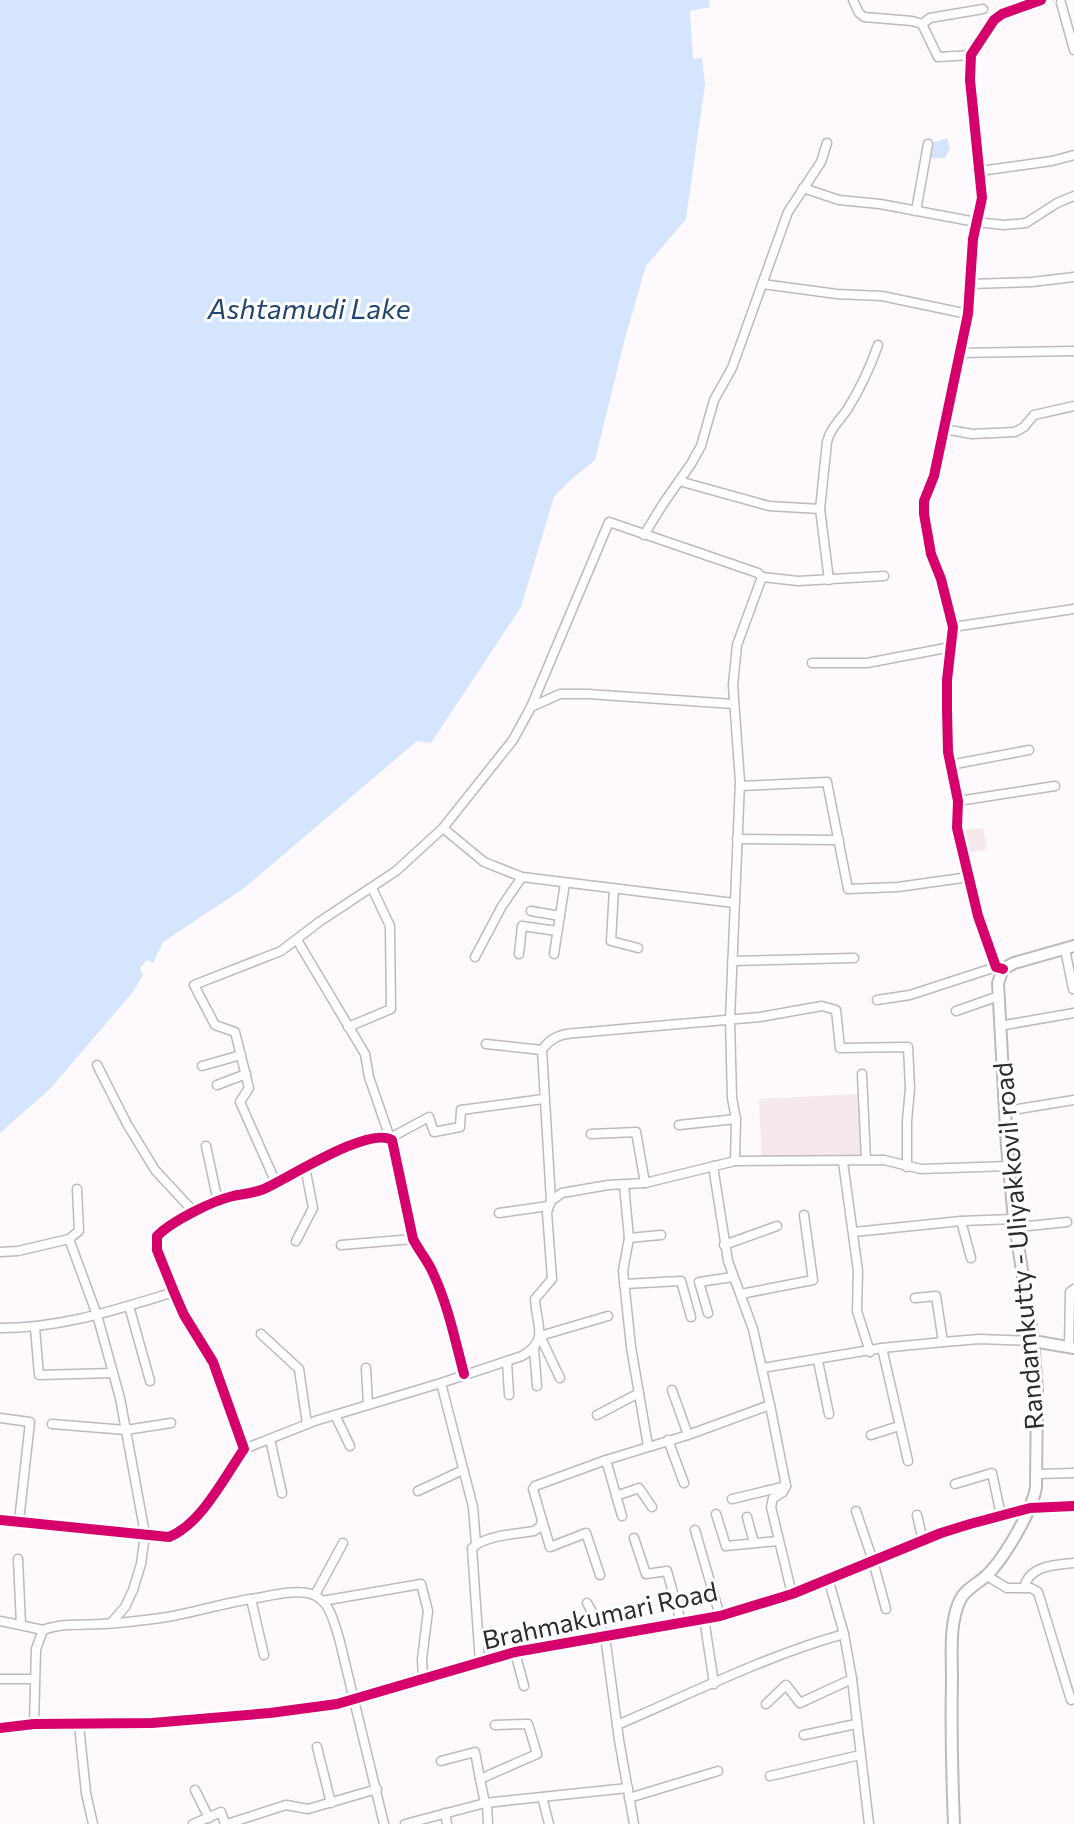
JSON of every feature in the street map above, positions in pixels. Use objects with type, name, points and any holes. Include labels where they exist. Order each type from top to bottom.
[{"type":"street","points":[[853,0],[864,17],[922,24],[938,57],[971,55]]},
{"type":"street","points":[[1000,968],[978,916],[957,828],[958,801],[947,752],[947,700],[953,627],[941,579],[931,554],[924,501],[934,476],[968,314],[976,222],[982,198],[970,80],[971,55],[994,20],[1002,14],[1041,0]]},
{"type":"street","points":[[1060,1],[1068,8],[1074,8]]},
{"type":"street","points":[[1060,1],[1074,49]]},
{"type":"street","points":[[922,24],[930,18],[983,9]]},
{"type":"street","points":[[644,535],[701,446],[714,400],[732,368],[788,212],[821,162],[827,144]]},
{"type":"street","points":[[916,211],[928,144]]},
{"type":"street","points":[[980,172],[1074,155]]},
{"type":"street","points":[[803,188],[839,200],[880,204],[1004,225],[1026,223],[1057,203],[1074,196]]},
{"type":"street","points":[[970,284],[1032,282],[1074,277]]},
{"type":"street","points":[[762,284],[836,294],[882,296],[968,314]]},
{"type":"street","points":[[829,580],[820,509],[827,442],[830,432],[867,374],[878,345]]},
{"type":"street","points":[[958,353],[1074,351]]},
{"type":"street","points":[[944,429],[971,434],[1015,432],[1024,427],[1034,415],[1074,406]]},
{"type":"street","points":[[679,481],[769,506],[820,509]]},
{"type":"street","points":[[276,1183],[240,1102],[249,1088],[234,1032],[215,1025],[194,985],[281,950],[297,940],[319,922],[396,872],[443,828],[513,740],[531,707],[609,522],[762,576],[798,581],[884,576]]},
{"type":"street","points":[[735,1161],[736,1119],[732,1098],[730,1020],[740,786],[733,685],[737,645],[762,576]]},
{"type":"street","points":[[953,627],[1074,609]]},
{"type":"street","points":[[812,663],[867,663],[951,647]]},
{"type":"street","points":[[531,707],[560,694],[733,704]]},
{"type":"street","points":[[950,765],[1029,750]]},
{"type":"street","points":[[740,786],[827,782],[848,889],[898,887],[969,877]]},
{"type":"street","points":[[958,801],[1055,786]]},
{"type":"street","points":[[443,828],[484,862],[522,877],[734,903]]},
{"type":"street","points":[[737,839],[839,840]]},
{"type":"street","points":[[475,957],[502,906],[522,877]]},
{"type":"street","points":[[554,954],[565,883]]},
{"type":"street","points":[[348,1027],[391,1009],[390,926],[372,888]]},
{"type":"street","points":[[614,889],[611,941],[638,948]]},
{"type":"street","points":[[531,911],[560,916]]},
{"type":"street","points":[[519,954],[522,926],[557,931]]},
{"type":"street","points":[[297,940],[365,1054],[369,1077],[390,1138],[413,1239],[432,1269],[444,1298],[464,1374]]},
{"type":"street","points":[[877,1000],[910,995],[1014,962],[1069,948],[1073,989]]},
{"type":"street","points":[[732,961],[854,958]]},
{"type":"street","name":"Randamkutty - Uliyakkovil road","points":[[954,1824],[951,1757],[952,1644],[955,1618],[960,1598],[987,1576],[1002,1558],[1035,1499],[1037,1474],[1037,1389],[1033,1340],[1014,1219],[1009,1166],[999,1026],[1000,968]]},
{"type":"street","points":[[956,1011],[999,996]]},
{"type":"street","points":[[560,1378],[540,1336],[535,1299],[552,1279],[553,1274],[542,1050],[552,1039],[561,1034],[730,1020],[822,1006],[832,1007],[836,1010],[840,1048],[908,1047],[910,1088],[906,1121],[907,1167]]},
{"type":"street","points":[[999,1026],[1074,1013]]},
{"type":"street","points":[[486,1044],[542,1050]]},
{"type":"street","points":[[202,1066],[241,1055]]},
{"type":"street","points":[[97,1065],[149,1161],[195,1213]]},
{"type":"street","points":[[217,1086],[246,1074]]},
{"type":"street","points":[[862,1074],[866,1160]]},
{"type":"street","points":[[244,1449],[213,1362],[184,1315],[174,1292],[157,1250],[157,1236],[218,1202],[262,1190],[346,1147],[378,1138],[390,1138],[429,1117],[434,1132],[460,1127],[461,1110],[543,1099]]},
{"type":"street","points":[[1006,1111],[1074,1100]]},
{"type":"street","points":[[679,1125],[736,1119]]},
{"type":"street","points":[[591,1134],[636,1132],[645,1183]]},
{"type":"street","points":[[206,1146],[218,1202]]},
{"type":"street","points":[[499,1213],[549,1203],[562,1193],[608,1185],[645,1183],[735,1161],[884,1160],[907,1167],[962,1169],[1009,1166]]},
{"type":"street","points":[[843,1161],[858,1271],[857,1311],[870,1352]]},
{"type":"street","points":[[713,1166],[724,1245],[753,1329],[786,1486],[771,1502],[792,1594]]},
{"type":"street","points":[[296,1241],[313,1208],[305,1167]]},
{"type":"street","points":[[624,1185],[629,1238],[623,1271],[624,1284],[648,1446]]},
{"type":"street","points":[[0,1252],[18,1251],[69,1239],[79,1231],[77,1189]]},
{"type":"street","points":[[741,1294],[813,1280],[804,1215]]},
{"type":"street","points":[[854,1232],[961,1221],[1014,1219],[1030,1226],[1067,1222]]},
{"type":"street","points":[[961,1221],[971,1258]]},
{"type":"street","points":[[724,1245],[777,1226]]},
{"type":"street","points":[[629,1238],[661,1235]]},
{"type":"street","points":[[69,1239],[97,1315],[113,1373],[145,1534],[141,1564],[133,1590],[125,1606],[111,1623]]},
{"type":"street","points":[[341,1245],[413,1239]]},
{"type":"street","points":[[708,1314],[699,1282],[733,1277]]},
{"type":"street","points":[[624,1284],[681,1280],[691,1317]]},
{"type":"street","points":[[762,1368],[818,1361],[882,1348],[980,1339],[1033,1340],[1072,1348],[1070,1292],[1074,1289]]},
{"type":"street","points":[[0,1328],[35,1328],[97,1315],[174,1292]]},
{"type":"street","points":[[915,1298],[936,1296],[943,1342]]},
{"type":"street","points":[[129,1306],[150,1381]]},
{"type":"street","points":[[537,1386],[534,1349],[540,1336],[608,1316]]},
{"type":"street","points":[[35,1328],[40,1375],[113,1373]]},
{"type":"street","points":[[261,1334],[299,1368],[307,1424]]},
{"type":"street","points":[[882,1348],[908,1461]]},
{"type":"street","points":[[0,1520],[169,1537],[183,1531],[199,1514],[244,1449],[307,1424],[508,1361],[534,1349]]},
{"type":"street","points":[[508,1361],[509,1395]]},
{"type":"street","points":[[818,1361],[829,1414]]},
{"type":"street","points":[[366,1368],[368,1405]]},
{"type":"street","points":[[441,1383],[473,1507],[476,1544],[471,1552],[480,1663]]},
{"type":"street","points":[[672,1390],[688,1435]]},
{"type":"street","points":[[597,1415],[639,1393]]},
{"type":"street","points":[[600,1575],[586,1533],[550,1547],[533,1489],[535,1486],[770,1405]]},
{"type":"street","points":[[335,1415],[350,1446]]},
{"type":"street","points":[[0,1418],[30,1422],[19,1521]]},
{"type":"street","points":[[52,1424],[126,1430],[171,1423]]},
{"type":"street","points":[[871,1435],[900,1426]]},
{"type":"street","points":[[270,1439],[282,1493]]},
{"type":"street","points":[[668,1440],[684,1483]]},
{"type":"street","points":[[606,1460],[622,1516]]},
{"type":"street","points":[[418,1491],[463,1470]]},
{"type":"street","points":[[956,1484],[992,1473],[1002,1515]]},
{"type":"street","points":[[1037,1474],[1074,1473]]},
{"type":"street","points":[[732,1499],[786,1486]]},
{"type":"street","points":[[616,1496],[639,1488],[652,1507]]},
{"type":"street","name":"Brahmakumari Road","points":[[0,1728],[34,1724],[152,1723],[270,1713],[353,1700],[515,1652],[720,1616],[792,1594],[941,1533],[1030,1508],[1074,1506]]},
{"type":"street","points":[[856,1511],[886,1608]]},
{"type":"street","points":[[716,1514],[726,1546],[778,1541]]},
{"type":"street","points":[[917,1515],[923,1541]]},
{"type":"street","points":[[747,1517],[754,1543]]},
{"type":"street","points":[[476,1544],[534,1531],[540,1527],[542,1520]]},
{"type":"street","points":[[695,1530],[720,1616]]},
{"type":"street","points":[[634,1538],[646,1574],[667,1572],[681,1622]]},
{"type":"street","points":[[318,1598],[343,1543]]},
{"type":"street","points":[[18,1559],[21,1625]]},
{"type":"street","points":[[1024,1588],[1025,1581],[1043,1567],[1074,1563]]},
{"type":"street","points":[[987,1576],[1007,1588],[1034,1588],[1038,1592],[1071,1700]]},
{"type":"street","points":[[828,1578],[844,1634],[852,1679],[869,1824]]},
{"type":"street","points":[[0,1621],[43,1630],[169,1616],[290,1594],[318,1598],[421,1584],[428,1611],[422,1658],[423,1678]]},
{"type":"street","points":[[318,1598],[330,1612],[339,1638],[384,1824]]},
{"type":"street","points":[[251,1599],[264,1655]]},
{"type":"street","points":[[587,1604],[605,1636],[634,1824]]},
{"type":"street","points":[[704,1618],[714,1684]]},
{"type":"street","points":[[34,1724],[36,1649],[43,1630]]},
{"type":"street","points":[[617,1725],[817,1641],[844,1634]]},
{"type":"street","points":[[515,1652],[524,1686]]},
{"type":"street","points":[[0,1679],[34,1679]]},
{"type":"street","points":[[766,1704],[786,1685],[800,1703],[852,1679]]},
{"type":"street","points":[[480,1779],[537,1754],[528,1724],[495,1725]]},
{"type":"street","points":[[804,1735],[856,1724]]},
{"type":"street","points":[[79,1725],[86,1793],[93,1824]]},
{"type":"street","points":[[317,1747],[331,1802]]},
{"type":"street","points":[[440,1761],[475,1752],[488,1824]]},
{"type":"street","points":[[770,1776],[860,1755]]},
{"type":"street","points":[[629,1798],[718,1771]]},
{"type":"street","points":[[405,1824],[486,1804],[628,1788]]},
{"type":"street","points":[[194,1824],[221,1812],[226,1824],[286,1805],[308,1809],[377,1789]]},
{"type":"street","points":[[195,1790],[209,1818]]},
{"type":"street","points":[[542,1797],[549,1824]]},
{"type":"street","points":[[445,1813],[447,1824]]},
{"type":"shaded area","points":[[983,828],[987,849],[965,854],[959,830]]},
{"type":"shaded area","points":[[859,1094],[863,1157],[762,1159],[759,1099]]},
{"type":"water","name":"Ashtamudi Lake","points":[[0,0],[709,0],[710,7],[690,11],[693,59],[702,58],[705,84],[686,219],[646,266],[595,460],[554,497],[521,607],[431,743],[417,741],[243,889],[163,942],[153,963],[147,960],[140,968],[143,975],[132,993],[50,1089],[0,1133]]},
{"type":"water","points":[[947,138],[950,148],[945,158],[929,158],[932,143]]},
{"type":"cycle path","points":[[1003,969],[996,967],[978,916],[957,828],[958,801],[948,752],[947,710],[947,680],[953,627],[941,579],[931,554],[924,501],[934,476],[968,314],[973,239],[982,198],[970,80],[971,55],[994,20],[1002,14],[1041,0]]},
{"type":"cycle path","points":[[0,1520],[169,1537],[181,1531],[202,1511],[244,1449],[213,1362],[184,1315],[174,1292],[157,1250],[157,1236],[172,1224],[204,1207],[233,1196],[264,1189],[328,1155],[365,1140],[392,1140],[413,1239],[438,1285],[464,1374]]},
{"type":"cycle path","points":[[0,1728],[34,1724],[152,1723],[270,1713],[337,1704],[515,1652],[720,1616],[792,1594],[941,1533],[1030,1508],[1074,1506]]}]
